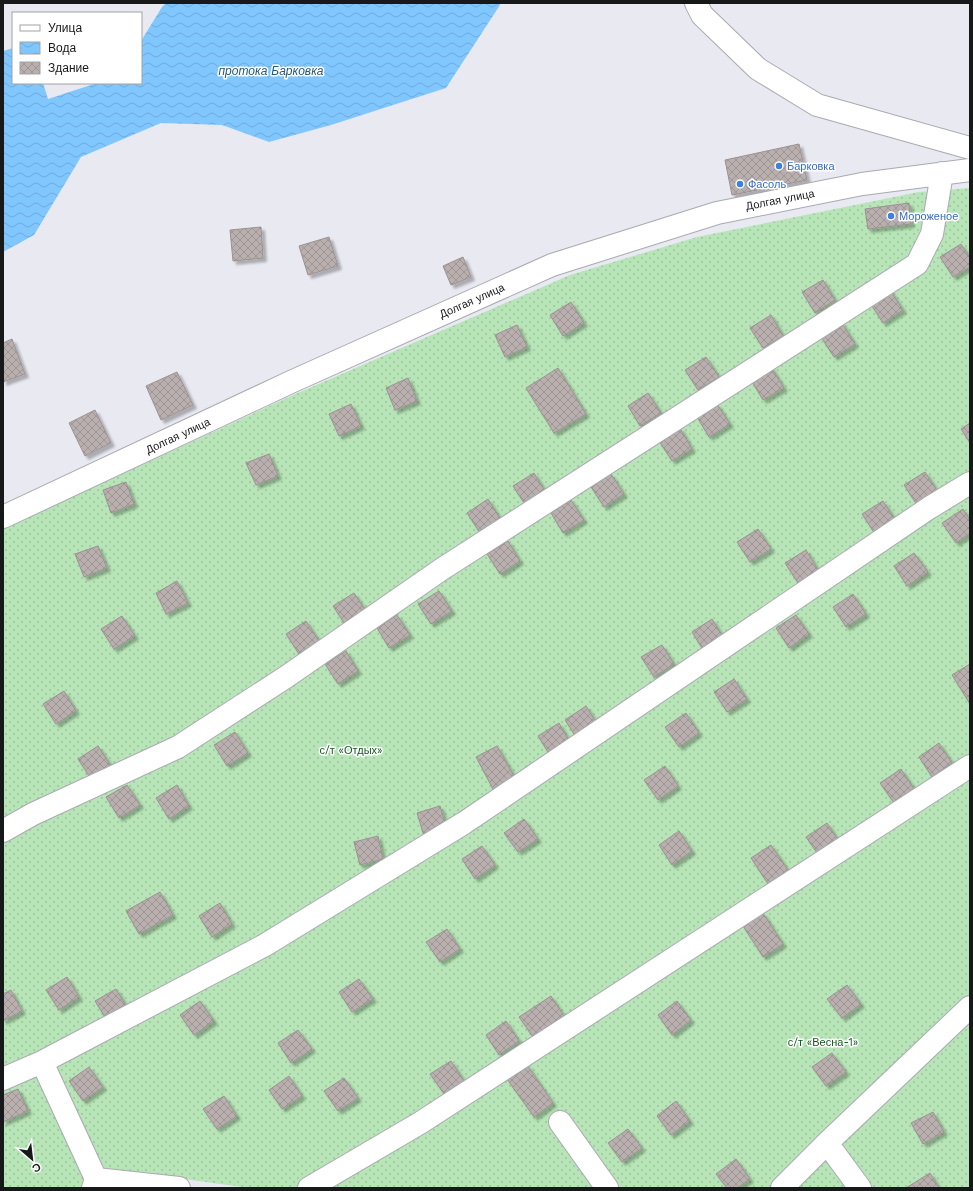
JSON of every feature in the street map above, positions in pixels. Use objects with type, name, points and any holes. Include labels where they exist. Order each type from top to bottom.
[{"type":"street","points":[[696,3],[702,15],[758,69],[817,105],[970,148]]},
{"type":"street","name":"Долгая улица","points":[[3,518],[293,381],[552,265],[717,213],[862,184],[970,170]]},
{"type":"street","points":[[3,831],[33,814],[178,747],[286,677],[442,569],[917,264],[932,234],[942,173]]},
{"type":"street","points":[[3,1079],[42,1062],[265,945],[464,823],[929,508],[970,483]]},
{"type":"street","points":[[309,1188],[420,1124],[970,766]]},
{"type":"street","points":[[782,1188],[827,1143],[970,1007]]},
{"type":"street","points":[[42,1062],[94,1183],[179,1188]]},
{"type":"street","points":[[560,1122],[607,1188]]},
{"type":"street","points":[[827,1143],[860,1188]]},
{"type":"green space","name":"с/т «Отдых»","points":[[970,188],[970,761],[417,1119],[297,1188],[249,1188],[105,1168],[84,1180],[98,1188],[3,1188],[3,529],[291,396],[570,275],[697,237],[919,192]]},
{"type":"green space","name":"с/т «Весна-1»","points":[[970,773],[970,1188],[320,1188]]},
{"type":"water","name":"протока Барковка","points":[[166,3],[499,3],[500,5],[446,88],[331,125],[269,142],[222,125],[161,123],[81,157],[34,235],[3,252],[3,51],[12,48],[12,84],[43,84],[48,99],[94,84],[142,84],[142,39]]},
{"type":"building","points":[[799,144],[807,180],[732,195],[725,160]]},
{"type":"building","points":[[909,203],[911,224],[868,229],[865,209]]},
{"type":"building","points":[[261,227],[263,258],[233,261],[230,230]]},
{"type":"building","points":[[329,237],[338,266],[308,275],[299,246]]},
{"type":"building","points":[[961,244],[970,258],[970,267],[953,277],[940,257]]},
{"type":"building","points":[[463,257],[471,277],[451,285],[443,266]]},
{"type":"building","points":[[823,280],[835,300],[815,313],[802,292]]},
{"type":"building","points":[[890,290],[903,310],[883,323],[870,303]]},
{"type":"building","points":[[571,302],[584,323],[563,336],[550,315]]},
{"type":"building","points":[[771,315],[783,336],[763,348],[750,328]]},
{"type":"building","points":[[842,323],[855,344],[834,357],[821,337]]},
{"type":"building","points":[[517,325],[527,347],[505,357],[495,335]]},
{"type":"building","points":[[12,339],[25,374],[3,382],[3,343]]},
{"type":"building","points":[[706,357],[719,377],[698,390],[685,370]]},
{"type":"building","points":[[771,367],[784,388],[763,400],[751,380]]},
{"type":"building","points":[[558,368],[586,414],[554,433],[526,388]]},
{"type":"building","points":[[177,372],[193,405],[161,420],[146,386]]},
{"type":"building","points":[[408,378],[417,401],[395,410],[386,388]]},
{"type":"building","points":[[648,393],[661,413],[640,426],[628,406]]},
{"type":"building","points":[[351,404],[361,426],[339,436],[329,414]]},
{"type":"building","points":[[717,404],[730,424],[709,437],[697,417]]},
{"type":"building","points":[[95,410],[111,443],[85,456],[69,423]]},
{"type":"building","points":[[970,423],[970,443],[961,429]]},
{"type":"building","points":[[680,428],[692,449],[672,461],[659,441]]},
{"type":"building","points":[[269,454],[278,476],[256,485],[246,463]]},
{"type":"building","points":[[925,472],[938,492],[917,505],[904,485]]},
{"type":"building","points":[[534,473],[546,493],[526,506],[513,486]]},
{"type":"building","points":[[611,474],[624,494],[604,507],[591,487]]},
{"type":"building","points":[[126,482],[134,504],[111,513],[103,490]]},
{"type":"building","points":[[488,499],[501,520],[480,533],[467,513]]},
{"type":"building","points":[[571,500],[584,520],[563,533],[551,513]]},
{"type":"building","points":[[883,501],[896,521],[875,534],[862,514]]},
{"type":"building","points":[[963,509],[970,520],[970,533],[956,543],[942,523]]},
{"type":"building","points":[[758,529],[771,549],[750,562],[737,542]]},
{"type":"building","points":[[508,541],[520,561],[500,574],[487,554]]},
{"type":"building","points":[[98,546],[107,568],[84,577],[75,554]]},
{"type":"building","points":[[806,550],[818,570],[798,583],[785,563]]},
{"type":"building","points":[[914,553],[928,572],[907,586],[894,566]]},
{"type":"building","points":[[177,581],[188,603],[166,614],[156,593]]},
{"type":"building","points":[[439,591],[452,611],[431,624],[418,604]]},
{"type":"building","points":[[354,593],[367,613],[346,626],[333,606]]},
{"type":"building","points":[[853,594],[866,614],[846,627],[833,607]]},
{"type":"building","points":[[397,615],[410,635],[389,648],[377,628]]},
{"type":"building","points":[[796,615],[809,634],[789,648],[776,628]]},
{"type":"building","points":[[122,616],[135,636],[114,649],[101,629]]},
{"type":"building","points":[[712,619],[725,640],[705,653],[692,632]]},
{"type":"building","points":[[306,621],[319,641],[299,654],[286,634]]},
{"type":"building","points":[[662,645],[674,664],[654,677],[641,657]]},
{"type":"building","points":[[346,651],[358,671],[338,684],[325,664]]},
{"type":"building","points":[[970,664],[970,704],[952,675]]},
{"type":"building","points":[[734,679],[747,699],[727,712],[714,692]]},
{"type":"building","points":[[64,691],[76,711],[56,724],[43,704]]},
{"type":"building","points":[[586,706],[599,727],[578,740],[565,720]]},
{"type":"building","points":[[686,713],[699,733],[679,747],[665,727]]},
{"type":"building","points":[[559,723],[571,744],[551,757],[538,736]]},
{"type":"building","points":[[235,732],[248,753],[227,766],[214,745]]},
{"type":"building","points":[[939,743],[952,763],[932,777],[919,757]]},
{"type":"building","points":[[98,746],[111,766],[91,779],[78,759]]},
{"type":"building","points":[[497,746],[515,778],[493,789],[476,757]]},
{"type":"building","points":[[665,766],[678,786],[658,800],[644,780]]},
{"type":"building","points":[[901,769],[914,789],[894,803],[880,783]]},
{"type":"building","points":[[127,785],[140,805],[119,818],[106,797]]},
{"type":"building","points":[[177,785],[189,806],[169,819],[156,798]]},
{"type":"building","points":[[440,806],[447,829],[424,836],[417,813]]},
{"type":"building","points":[[524,819],[538,839],[518,852],[504,833]]},
{"type":"building","points":[[827,823],[840,843],[820,857],[806,837]]},
{"type":"building","points":[[679,831],[692,851],[672,865],[659,845]]},
{"type":"building","points":[[378,836],[383,859],[360,865],[354,842]]},
{"type":"building","points":[[771,845],[792,876],[772,890],[751,858]]},
{"type":"building","points":[[482,846],[495,865],[475,879],[462,859]]},
{"type":"building","points":[[160,892],[173,915],[139,934],[126,911]]},
{"type":"building","points":[[220,903],[232,924],[212,937],[199,916]]},
{"type":"building","points":[[763,913],[783,944],[763,957],[743,926]]},
{"type":"building","points":[[447,929],[460,949],[440,962],[426,942]]},
{"type":"building","points":[[67,977],[79,997],[59,1010],[46,990]]},
{"type":"building","points":[[359,979],[373,999],[352,1012],[339,992]]},
{"type":"building","points":[[847,985],[861,1004],[842,1018],[827,999]]},
{"type":"building","points":[[116,989],[128,1009],[108,1022],[95,1001]]},
{"type":"building","points":[[11,990],[22,1011],[3,1021],[3,994]]},
{"type":"building","points":[[551,996],[564,1016],[533,1037],[519,1017]]},
{"type":"building","points":[[200,1001],[214,1021],[194,1035],[180,1015]]},
{"type":"building","points":[[677,1001],[691,1020],[672,1035],[658,1015]]},
{"type":"building","points":[[506,1021],[519,1041],[499,1055],[486,1035]]},
{"type":"building","points":[[298,1030],[312,1049],[291,1063],[278,1043]]},
{"type":"building","points":[[832,1053],[846,1072],[826,1086],[812,1067]]},
{"type":"building","points":[[451,1061],[464,1081],[444,1094],[430,1074]]},
{"type":"building","points":[[527,1065],[553,1103],[534,1117],[507,1079]]},
{"type":"building","points":[[89,1067],[103,1087],[83,1101],[69,1081]]},
{"type":"building","points":[[289,1076],[302,1096],[282,1109],[269,1090]]},
{"type":"building","points":[[344,1078],[358,1098],[338,1111],[324,1091]]},
{"type":"building","points":[[18,1089],[28,1111],[3,1122],[3,1095]]},
{"type":"building","points":[[224,1096],[237,1116],[217,1129],[203,1109]]},
{"type":"building","points":[[676,1101],[690,1121],[671,1135],[657,1116]]},
{"type":"building","points":[[933,1112],[944,1132],[923,1144],[911,1123]]},
{"type":"building","points":[[628,1129],[642,1148],[622,1162],[608,1143]]},
{"type":"building","points":[[736,1159],[750,1179],[737,1188],[727,1188],[716,1174]]},
{"type":"building","points":[[930,1173],[939,1188],[906,1188]]},
{"type":"place","name":"Барковка","points":[[779,166]]},
{"type":"place","name":"Фасоль","points":[[740,184]]},
{"type":"place","name":"Мороженое","points":[[891,216]]}]
